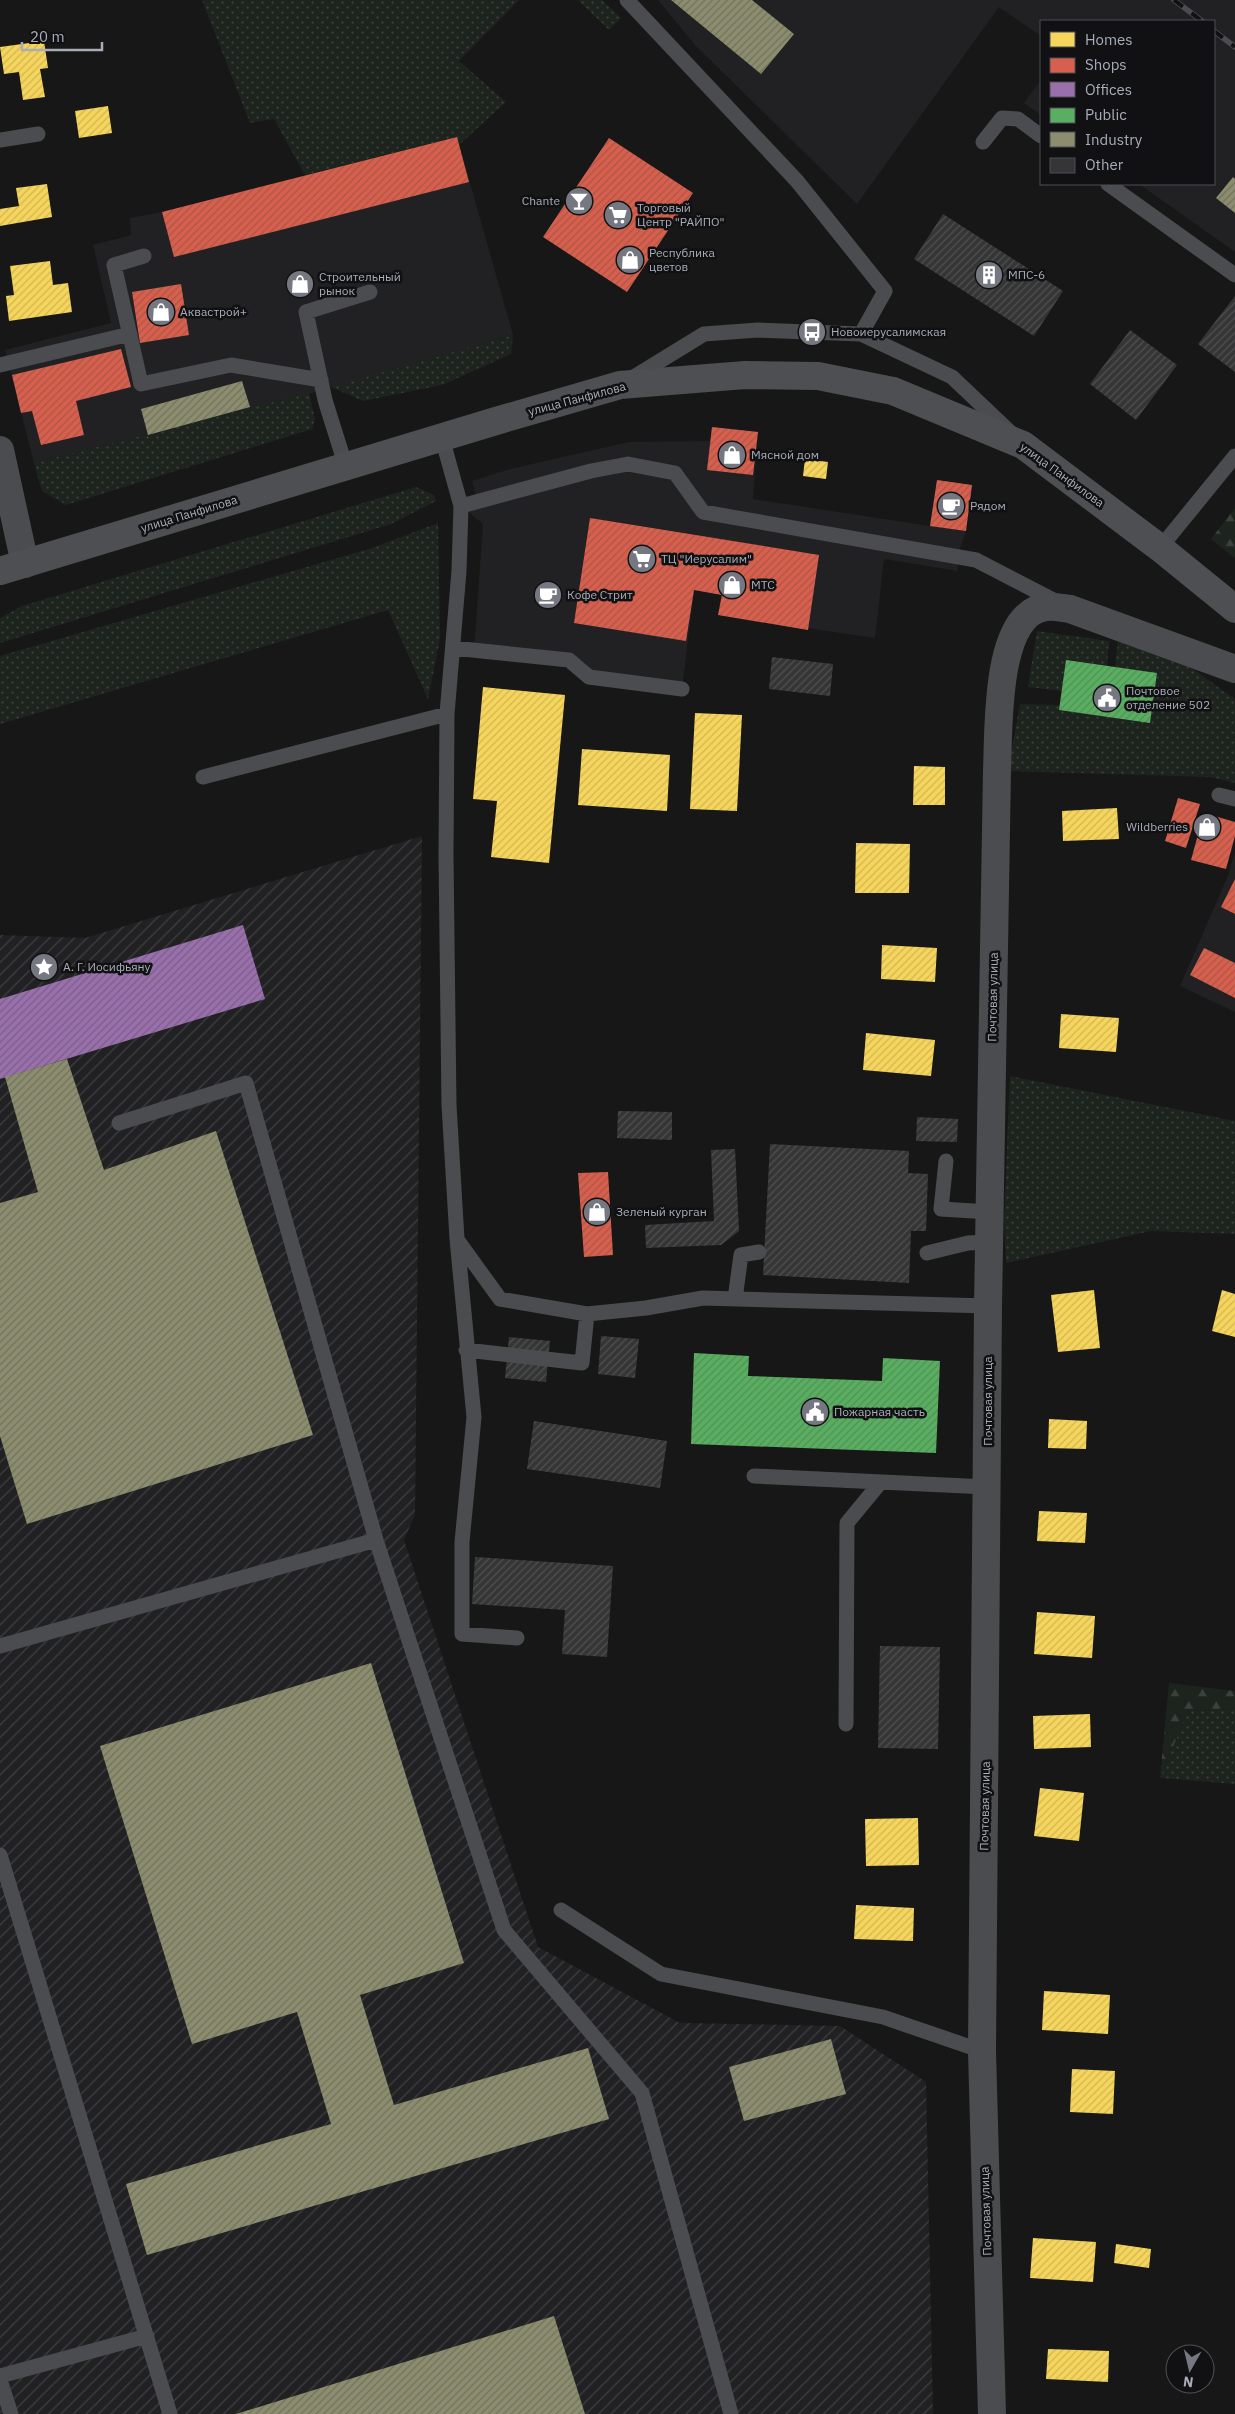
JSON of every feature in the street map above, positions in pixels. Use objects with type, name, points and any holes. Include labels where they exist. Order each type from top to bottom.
[{"type":"main road","name":"улица Панфилова","points":[[12,568],[620,385],[745,375],[818,376],[893,391],[1023,445],[1160,548],[1235,609]]},
{"type":"street","points":[[0,450],[12,568]]},
{"type":"street","name":"Почтовая улица","points":[[992,2414],[982,2051],[988,1306],[997,770],[1002,687],[1008,649],[1016,628],[1029,616],[1045,607],[1070,609],[1235,669]]},
{"type":"lane","points":[[626,0],[797,181],[885,291],[861,334]]},
{"type":"lane","points":[[984,142],[1002,118],[1018,119],[1040,135]]},
{"type":"lane","points":[[0,140],[38,134]]},
{"type":"lane","points":[[1109,185],[1235,275]]},
{"type":"lane","points":[[144,256],[114,265],[141,384],[232,365],[321,380]]},
{"type":"lane","points":[[346,467],[321,380],[306,312],[370,292]]},
{"type":"lane","points":[[620,385],[704,334],[758,330],[861,334],[952,377],[1023,445]]},
{"type":"lane","points":[[0,365],[130,334]]},
{"type":"lane","points":[[442,438],[461,506],[459,571],[447,714],[446,855],[449,1105],[457,1239],[466,1350],[474,1417],[462,1542],[462,1634],[517,1638]]},
{"type":"lane","points":[[1160,548],[1235,456]]},
{"type":"lane","points":[[461,506],[591,471],[628,464],[674,473],[704,512],[976,560],[1070,609]]},
{"type":"lane","points":[[452,648],[570,660],[589,677],[682,689]]},
{"type":"lane","points":[[204,777],[447,714]]},
{"type":"lane","points":[[1219,795],[1235,799]]},
{"type":"lane","points":[[119,1123],[246,1083],[376,1540],[504,1930],[642,2093],[731,2414]]},
{"type":"lane","points":[[946,1161],[941,1209],[990,1212]]},
{"type":"lane","points":[[457,1239],[500,1299],[587,1314],[646,1308],[703,1298],[988,1306]]},
{"type":"lane","points":[[927,1253],[968,1243],[989,1242]]},
{"type":"lane","points":[[735,1298],[740,1255],[759,1252]]},
{"type":"lane","points":[[466,1350],[582,1363],[587,1314]]},
{"type":"lane","points":[[754,1476],[987,1487]]},
{"type":"lane","points":[[846,1724],[847,1523],[880,1483]]},
{"type":"lane","points":[[0,1646],[376,1540]]},
{"type":"lane","points":[[0,1855],[170,2414]]},
{"type":"lane","points":[[561,1910],[661,1974],[883,2017],[982,2051]]},
{"type":"lane","points":[[0,2376],[146,2336]]},
{"type":"lane","points":[[0,2380],[11,2414]]},
{"type":"shaded area","points":[[658,0],[1235,0],[1235,252],[1140,185],[1215,185],[1215,20],[1040,20],[1040,35],[999,7],[857,204],[695,45]]},
{"type":"shaded area","points":[[1040,81],[1040,114],[1024,103]]},
{"type":"shaded area","name":"Строительный рынок","points":[[457,137],[513,335],[323,390],[34,463],[5,350],[111,323],[93,245],[131,235],[130,218],[162,212]]},
{"type":"shaded area","points":[[712,427],[758,432],[753,499],[930,526],[937,480],[972,485],[966,531],[957,558],[958,571],[884,559],[875,638],[718,615],[721,595],[694,590],[682,689],[589,677],[569,660],[474,650],[483,524],[461,506],[476,496],[472,481],[510,469],[629,442],[710,441]]},
{"type":"shaded area","points":[[422,836],[415,1515],[404,1540],[538,1947],[680,2023],[840,2026],[926,2082],[933,2414],[0,2414],[0,935],[85,938]]},
{"type":"shaded area","points":[[1235,852],[1235,1012],[1180,986],[1227,878]]},
{"type":"green space","points":[[202,0],[519,0],[459,61],[506,102],[459,145],[457,137],[305,175],[274,119],[250,123]]},
{"type":"green space","points":[[578,0],[602,0],[621,18],[609,30]]},
{"type":"green space","points":[[513,335],[511,354],[442,385],[363,401],[331,387]]},
{"type":"green space","points":[[309,393],[315,419],[312,429],[66,505],[42,491],[34,463]]},
{"type":"green space","points":[[416,487],[434,495],[436,501],[391,524],[0,643],[0,618],[22,606]]},
{"type":"green space","points":[[1235,508],[1235,558],[1211,539]]},
{"type":"green space","points":[[438,523],[440,639],[428,699],[388,610],[0,724],[0,656],[369,549]]},
{"type":"green space","points":[[1037,631],[1109,641],[1107,666],[1066,661],[1062,691],[1028,687]]},
{"type":"green space","points":[[1118,641],[1193,669],[1235,699],[1235,783],[1211,777],[1008,771],[1020,704],[1060,705],[1059,710],[1150,723],[1157,674],[1115,667]]},
{"type":"green space","points":[[1010,1076],[1235,1121],[1235,1234],[1151,1231],[1006,1263],[1004,1221]]},
{"type":"green space","points":[[1169,1683],[1235,1691],[1235,1709],[1188,1711],[1160,1778]]},
{"type":"green space","points":[[1235,1709],[1235,1784],[1160,1778],[1188,1711]]},
{"type":"building: Homes","points":[[44,41],[48,68],[40,69],[45,97],[23,100],[19,72],[4,74],[0,47]]},
{"type":"building: Homes","points":[[108,106],[112,133],[79,138],[75,111]]},
{"type":"building: Homes","points":[[47,184],[52,217],[0,226],[0,209],[19,206],[16,188]]},
{"type":"building: Homes","points":[[50,261],[53,285],[68,283],[72,312],[9,321],[6,296],[14,295],[10,266]]},
{"type":"building: Homes","points":[[805,459],[828,462],[826,479],[803,476]]},
{"type":"building: Homes","points":[[483,687],[565,695],[549,863],[491,857],[497,801],[473,799]]},
{"type":"building: Homes","points":[[695,713],[742,715],[737,811],[690,809]]},
{"type":"building: Homes","points":[[582,749],[670,755],[667,811],[578,805]]},
{"type":"building: Homes","points":[[914,766],[945,767],[945,805],[913,805]]},
{"type":"building: Homes","points":[[1117,808],[1119,839],[1063,841],[1062,811]]},
{"type":"building: Homes","points":[[856,843],[910,844],[909,893],[855,893]]},
{"type":"building: Homes","points":[[882,945],[937,948],[935,982],[881,979]]},
{"type":"building: Homes","points":[[1061,1014],[1119,1018],[1116,1052],[1059,1048]]},
{"type":"building: Homes","points":[[866,1033],[935,1040],[931,1076],[863,1070]]},
{"type":"building: Homes","points":[[1094,1290],[1100,1348],[1058,1352],[1051,1295]]},
{"type":"building: Homes","points":[[1222,1290],[1235,1294],[1235,1337],[1212,1331]]},
{"type":"building: Homes","points":[[1049,1419],[1087,1421],[1086,1449],[1048,1448]]},
{"type":"building: Homes","points":[[1039,1511],[1087,1513],[1085,1543],[1037,1541]]},
{"type":"building: Homes","points":[[1037,1612],[1095,1616],[1092,1658],[1034,1654]]},
{"type":"building: Homes","points":[[1090,1714],[1091,1747],[1034,1749],[1033,1716]]},
{"type":"building: Homes","points":[[1040,1788],[1084,1793],[1079,1841],[1034,1836]]},
{"type":"building: Homes","points":[[918,1818],[919,1865],[866,1866],[865,1819]]},
{"type":"building: Homes","points":[[856,1905],[914,1908],[913,1941],[854,1939]]},
{"type":"building: Homes","points":[[1044,1991],[1110,1995],[1108,2034],[1042,2030]]},
{"type":"building: Homes","points":[[1072,2069],[1115,2071],[1113,2114],[1070,2112]]},
{"type":"building: Homes","points":[[1033,2238],[1096,2242],[1093,2282],[1030,2278]]},
{"type":"building: Homes","points":[[1116,2244],[1151,2249],[1149,2268],[1114,2263]]},
{"type":"building: Homes","points":[[1048,2349],[1109,2351],[1108,2382],[1046,2379]]},
{"type":"building: Shops","points":[[457,137],[469,182],[174,257],[162,212]]},
{"type":"building: Shops","name":"Торговый Центр \"РАЙПО\"","points":[[609,138],[693,193],[627,292],[543,237]]},
{"type":"building: Shops","name":"Аквастрой+","points":[[181,284],[189,335],[140,343],[132,292]]},
{"type":"building: Shops","points":[[121,349],[131,387],[76,401],[84,435],[41,445],[32,411],[21,413],[12,375]]},
{"type":"building: Shops","name":"Мясной дом","points":[[712,427],[758,432],[753,475],[707,470]]},
{"type":"building: Shops","name":"Рядом","points":[[937,480],[972,485],[966,531],[930,526]]},
{"type":"building: Shops","points":[[590,518],[819,555],[808,630],[718,615],[722,595],[694,590],[686,641],[574,623]]},
{"type":"building: Shops","points":[[1178,798],[1200,804],[1186,848],[1165,841]]},
{"type":"building: Shops","points":[[1204,813],[1235,822],[1235,836],[1226,869],[1191,860]]},
{"type":"building: Shops","points":[[1235,879],[1235,914],[1221,907]]},
{"type":"building: Shops","points":[[1204,948],[1235,963],[1235,998],[1190,975]]},
{"type":"building: Shops","points":[[608,1172],[613,1255],[584,1257],[578,1173]]},
{"type":"building: Offices","points":[[243,925],[265,999],[0,1079],[0,999]]},
{"type":"building: Public","name":"Почтовое отделение 502","points":[[1066,660],[1157,673],[1150,723],[1059,710]]},
{"type":"building: Public","name":"Пожарная часть","points":[[694,1353],[749,1356],[748,1376],[882,1381],[883,1358],[940,1361],[936,1453],[691,1444]]},
{"type":"building: Industry","points":[[671,0],[752,0],[794,34],[761,74]]},
{"type":"building: Industry","points":[[1233,177],[1235,179],[1235,213],[1216,198]]},
{"type":"building: Industry","points":[[242,381],[250,407],[148,435],[141,409]]},
{"type":"building: Industry","points":[[67,1059],[104,1170],[216,1131],[313,1435],[27,1524],[0,1436],[0,1203],[38,1192],[5,1077]]},
{"type":"building: Industry","points":[[371,1663],[464,1963],[360,1995],[394,2105],[588,2048],[609,2119],[147,2255],[126,2184],[331,2124],[297,2012],[192,2044],[100,1746]]},
{"type":"building: Industry","points":[[831,2039],[846,2094],[744,2121],[729,2067]]},
{"type":"building: Industry","points":[[554,2316],[585,2414],[236,2414]]},
{"type":"building: Other","name":"МПС-6","points":[[943,214],[1063,291],[1034,336],[914,259]]},
{"type":"building: Other","points":[[1235,296],[1235,372],[1198,344]]},
{"type":"building: Other","points":[[1130,330],[1177,365],[1136,420],[1090,384]]},
{"type":"building: Other","points":[[772,657],[833,664],[830,696],[769,689]]},
{"type":"building: Other","points":[[618,1111],[672,1112],[672,1140],[617,1138]]},
{"type":"building: Other","points":[[917,1117],[958,1119],[957,1142],[916,1141]]},
{"type":"building: Other","points":[[770,1144],[909,1151],[908,1173],[928,1174],[926,1231],[911,1231],[909,1283],[763,1275]]},
{"type":"building: Other","points":[[735,1149],[739,1231],[721,1245],[646,1248],[645,1225],[714,1221],[711,1150]]},
{"type":"building: Other","points":[[601,1336],[639,1339],[635,1378],[598,1374]]},
{"type":"building: Other","points":[[509,1337],[550,1341],[546,1382],[505,1378]]},
{"type":"building: Other","points":[[534,1421],[667,1441],[660,1488],[527,1469]]},
{"type":"building: Other","points":[[475,1557],[613,1566],[607,1657],[562,1654],[565,1610],[472,1604]]},
{"type":"building: Other","points":[[880,1646],[940,1647],[938,1749],[878,1748]]},
{"type":"railway","points":[[1174,0],[1201,20]]},
{"type":"railway","points":[[1215,32],[1235,47]]},
{"type":"place","name":"Chante","points":[[579,201]]},
{"type":"place","name":"Торговый Центр \"РАЙПО\"","points":[[618,215]]},
{"type":"place","name":"Республика цветов","points":[[630,260]]},
{"type":"place","name":"МПС-6","points":[[989,275]]},
{"type":"place","name":"Строительный рынок","points":[[300,284]]},
{"type":"place","name":"Аквастрой+","points":[[161,312]]},
{"type":"place","name":"Новоиерусалимская","points":[[812,332]]},
{"type":"place","name":"Мясной дом","points":[[732,455]]},
{"type":"place","name":"Рядом","points":[[951,506]]},
{"type":"place","name":"ТЦ \"Иерусалим\"","points":[[642,559]]},
{"type":"place","name":"МТС","points":[[732,585]]},
{"type":"place","name":"Кофе Стрит","points":[[548,595]]},
{"type":"place","name":"Почтовое отделение 502","points":[[1107,698]]},
{"type":"place","name":"Wildberries","points":[[1207,827]]},
{"type":"place","name":"А. Г. Иосифьяну","points":[[44,967]]},
{"type":"place","name":"Зеленый курган","points":[[597,1212]]},
{"type":"place","name":"Пожарная часть","points":[[815,1412]]}]
